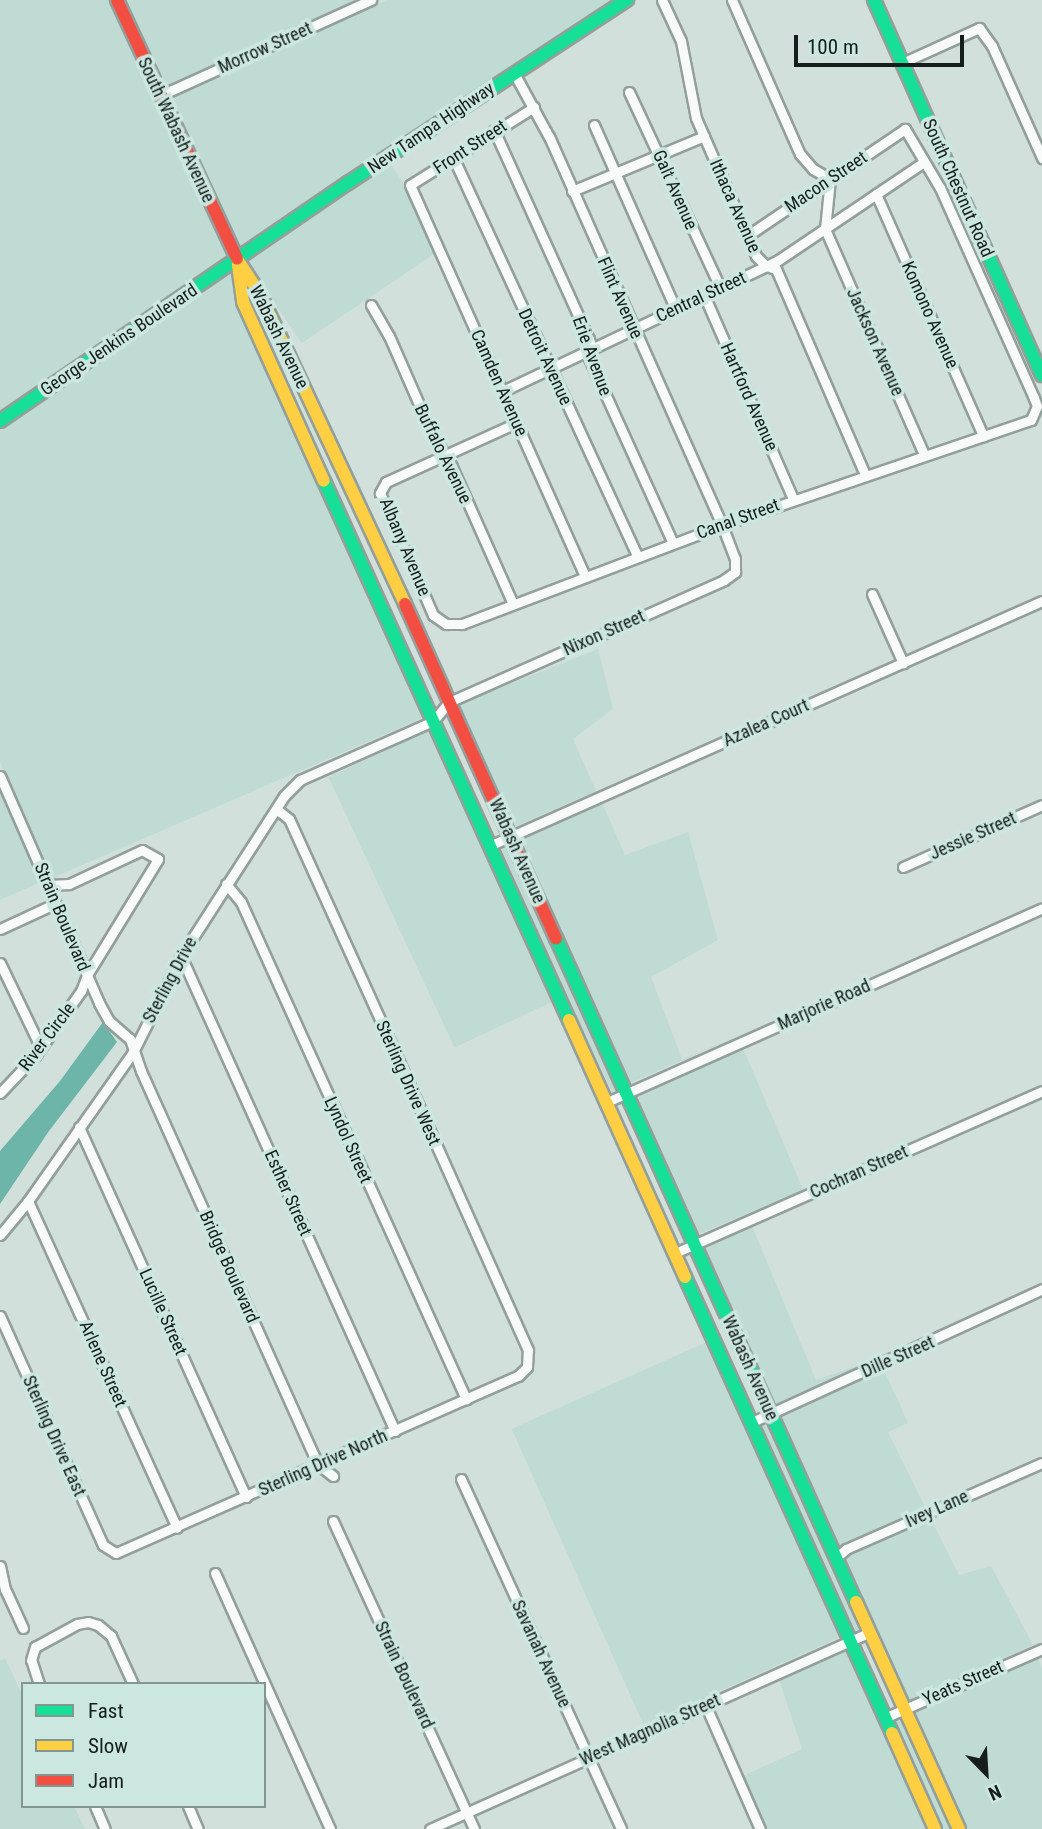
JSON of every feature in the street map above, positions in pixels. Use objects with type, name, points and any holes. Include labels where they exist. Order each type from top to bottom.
[{"type":"main road","name":"South Wabash Avenue","points":[[117,0],[159,96],[237,259]]},
{"type":"main road","name":"New Tampa Highway","points":[[237,259],[627,0]]},
{"type":"main road","name":"South Chestnut Road","points":[[874,0],[1042,375]]},
{"type":"main road","name":"George Jenkins Boulevard","points":[[0,421],[237,259]]},
{"type":"main road","name":"Wabash Avenue","points":[[237,259],[260,294],[381,551],[959,1829]]},
{"type":"main road","name":"Wabash Avenue","points":[[237,259],[243,302],[935,1829]]},
{"type":"main road","points":[[360,560],[381,551]]},
{"type":"street","name":"Morrow Street","points":[[159,96],[371,0]]},
{"type":"street","name":"Ithaca Avenue","points":[[662,0],[681,41],[692,107],[704,136],[756,256],[766,266],[776,269],[865,475]]},
{"type":"street","points":[[732,0],[800,154],[813,169],[830,179],[825,229]]},
{"type":"street","points":[[902,63],[979,28],[992,46],[1042,158]]},
{"type":"street","name":"Flint Avenue","points":[[514,73],[534,107],[722,525]]},
{"type":"street","name":"Galt Avenue","points":[[629,92],[719,287]]},
{"type":"street","name":"Front Street","points":[[412,189],[410,186],[453,157],[534,107]]},
{"type":"street","points":[[594,125],[675,308]]},
{"type":"street","name":"Macon Street","points":[[747,236],[905,129],[924,162]]},
{"type":"street","name":"Erie Avenue","points":[[494,130],[592,349],[588,356],[673,543]]},
{"type":"street","points":[[572,191],[704,136]]},
{"type":"street","name":"Detroit Avenue","points":[[453,157],[637,556]]},
{"type":"street","name":"Central Street","points":[[503,391],[766,266],[924,162]]},
{"type":"street","name":"Canal Street","points":[[445,623],[463,624],[793,499],[1024,425],[1033,416],[1037,406],[1034,398],[940,188],[924,162]]},
{"type":"street","name":"Camden Avenue","points":[[412,189],[585,577]]},
{"type":"street","name":"Komono Avenue","points":[[876,194],[984,436]]},
{"type":"street","name":"Jackson Avenue","points":[[825,229],[924,455]]},
{"type":"street","name":"Hartford Avenue","points":[[704,295],[793,499]]},
{"type":"street","name":"Buffalo Avenue","points":[[371,305],[389,336],[513,604]]},
{"type":"street","points":[[445,455],[516,423]]},
{"type":"street","name":"Albany Avenue","points":[[445,455],[386,482],[381,500],[433,615],[445,623]]},
{"type":"street","name":"Nixon Street","points":[[433,721],[449,702],[731,576],[736,565],[722,525]]},
{"type":"street","points":[[872,594],[903,663]]},
{"type":"street","name":"Azalea Court","points":[[489,846],[1042,601]]},
{"type":"street","name":"Sterling Drive","points":[[28,1201],[133,1052],[181,956],[276,809],[300,780],[433,721]]},
{"type":"street","name":"Strain Boulevard","points":[[0,776],[49,885],[54,904],[109,1021],[130,1039],[133,1052]]},
{"type":"street","name":"Jessie Street","points":[[903,867],[1042,805]]},
{"type":"street","name":"Sterling Drive West","points":[[276,809],[289,819],[300,843],[528,1350],[528,1364]]},
{"type":"street","name":"River Circle","points":[[0,1093],[35,1056],[82,991],[87,975],[158,859],[142,850],[69,884],[49,885]]},
{"type":"street","name":"Lyndol Street","points":[[226,884],[241,902],[466,1399]]},
{"type":"street","points":[[0,929],[54,904]]},
{"type":"street","name":"Marjorie Road","points":[[607,1101],[1042,908]]},
{"type":"street","name":"Esther Street","points":[[181,956],[395,1431]]},
{"type":"street","points":[[0,963],[40,1046]]},
{"type":"street","name":"Bridge Boulevard","points":[[133,1052],[319,1465],[333,1476]]},
{"type":"street","name":"Cochran Street","points":[[675,1253],[1042,1091]]},
{"type":"street","name":"Lucille Street","points":[[79,1128],[246,1497]]},
{"type":"street","points":[[0,1235],[28,1201]]},
{"type":"street","name":"Arlene Street","points":[[28,1201],[177,1528]]},
{"type":"street","name":"Dille Street","points":[[752,1422],[1042,1289]]},
{"type":"street","name":"Sterling Drive East","points":[[0,1316],[103,1545],[113,1552]]},
{"type":"street","name":"Sterling Drive North","points":[[113,1552],[123,1552],[519,1376],[528,1364]]},
{"type":"street","name":"Ivey Lane","points":[[835,1559],[846,1549],[1042,1463]]},
{"type":"street","name":"Savanah Avenue","points":[[461,1479],[621,1829]]},
{"type":"street","name":"Strain Boulevard","points":[[333,1521],[474,1829]]},
{"type":"street","points":[[0,1566],[3,1590],[23,1628]]},
{"type":"street","points":[[215,1573],[264,1682]]},
{"type":"street","points":[[38,1682],[32,1669],[35,1647],[77,1624],[98,1625],[111,1636],[131,1682]]},
{"type":"street","name":"West Magnolia Street","points":[[430,1829],[870,1632]]},
{"type":"street","name":"Yeats Street","points":[[884,1718],[1042,1648]]},
{"type":"street","points":[[266,1687],[330,1829]]},
{"type":"street","points":[[705,1704],[760,1829]]},
{"type":"street","points":[[96,1808],[105,1829]]},
{"type":"street","points":[[189,1808],[198,1829]]},
{"type":"shaded area","points":[[0,0],[110,0],[229,257],[0,411]]},
{"type":"shaded area","points":[[123,0],[355,0],[162,88]]},
{"type":"shaded area","points":[[387,0],[615,0],[239,250],[168,100]]},
{"type":"shaded area","points":[[390,163],[446,246],[302,343],[246,260]]},
{"type":"shaded area","points":[[233,270],[425,717],[52,878],[0,762],[0,429]]},
{"type":"shaded area","points":[[598,649],[613,709],[573,739],[596,791],[512,828],[457,705]]},
{"type":"shaded area","points":[[430,730],[556,1000],[454,1047],[328,777]]},
{"type":"shaded area","points":[[0,790],[41,882],[0,900]]},
{"type":"shaded area","points":[[602,803],[625,855],[688,832],[718,940],[651,977],[682,1059],[738,1036],[630,1083],[518,840]]},
{"type":"shaded area","points":[[507,845],[619,1088],[612,1092],[497,849]]},
{"type":"shaded area","points":[[103,1022],[117,1042],[49,1131],[0,1204],[0,1151],[60,1081]]},
{"type":"shaded area","points":[[743,1048],[803,1190],[695,1236],[634,1094]]},
{"type":"shaded area","points":[[752,1226],[816,1380],[879,1358],[774,1405],[703,1248]]},
{"type":"shaded area","points":[[709,1341],[841,1637],[643,1725],[512,1429]]},
{"type":"shaded area","points":[[884,1370],[908,1423],[888,1432],[925,1507],[837,1546],[779,1418]]},
{"type":"shaded area","points":[[769,1422],[861,1628],[852,1633],[760,1426]]},
{"type":"shaded area","points":[[931,1519],[959,1575],[991,1566],[1033,1645],[907,1701],[843,1558]]},
{"type":"shaded area","points":[[846,1649],[928,1829],[767,1829],[743,1776],[802,1749],[779,1679]]},
{"type":"shaded area","points":[[5,1658],[21,1692],[21,1808],[75,1808],[85,1829],[0,1829],[0,1661]]},
{"type":"shaded area","points":[[1038,1658],[1042,1669],[1042,1829],[966,1829],[913,1713]]},
{"type":"shaded area","points":[[902,1717],[952,1829],[940,1829],[892,1721]]},
{"type":"traffic: fast","points":[[0,421],[348,183],[627,0]]},
{"type":"traffic: fast","points":[[874,0],[1042,375]]},
{"type":"traffic: fast","points":[[324,481],[569,1020]]},
{"type":"traffic: fast","points":[[556,938],[856,1602]]},
{"type":"traffic: fast","points":[[685,1277],[892,1733]]},
{"type":"traffic: slow","points":[[237,259],[260,294],[405,604]]},
{"type":"traffic: slow","points":[[238,265],[243,302],[324,481]]},
{"type":"traffic: slow","points":[[569,1020],[685,1277]]},
{"type":"traffic: slow","points":[[856,1602],[959,1829]]},
{"type":"traffic: slow","points":[[892,1733],[935,1829]]},
{"type":"traffic: jam","points":[[117,0],[237,259]]},
{"type":"traffic: jam","points":[[405,604],[556,938]]}]
